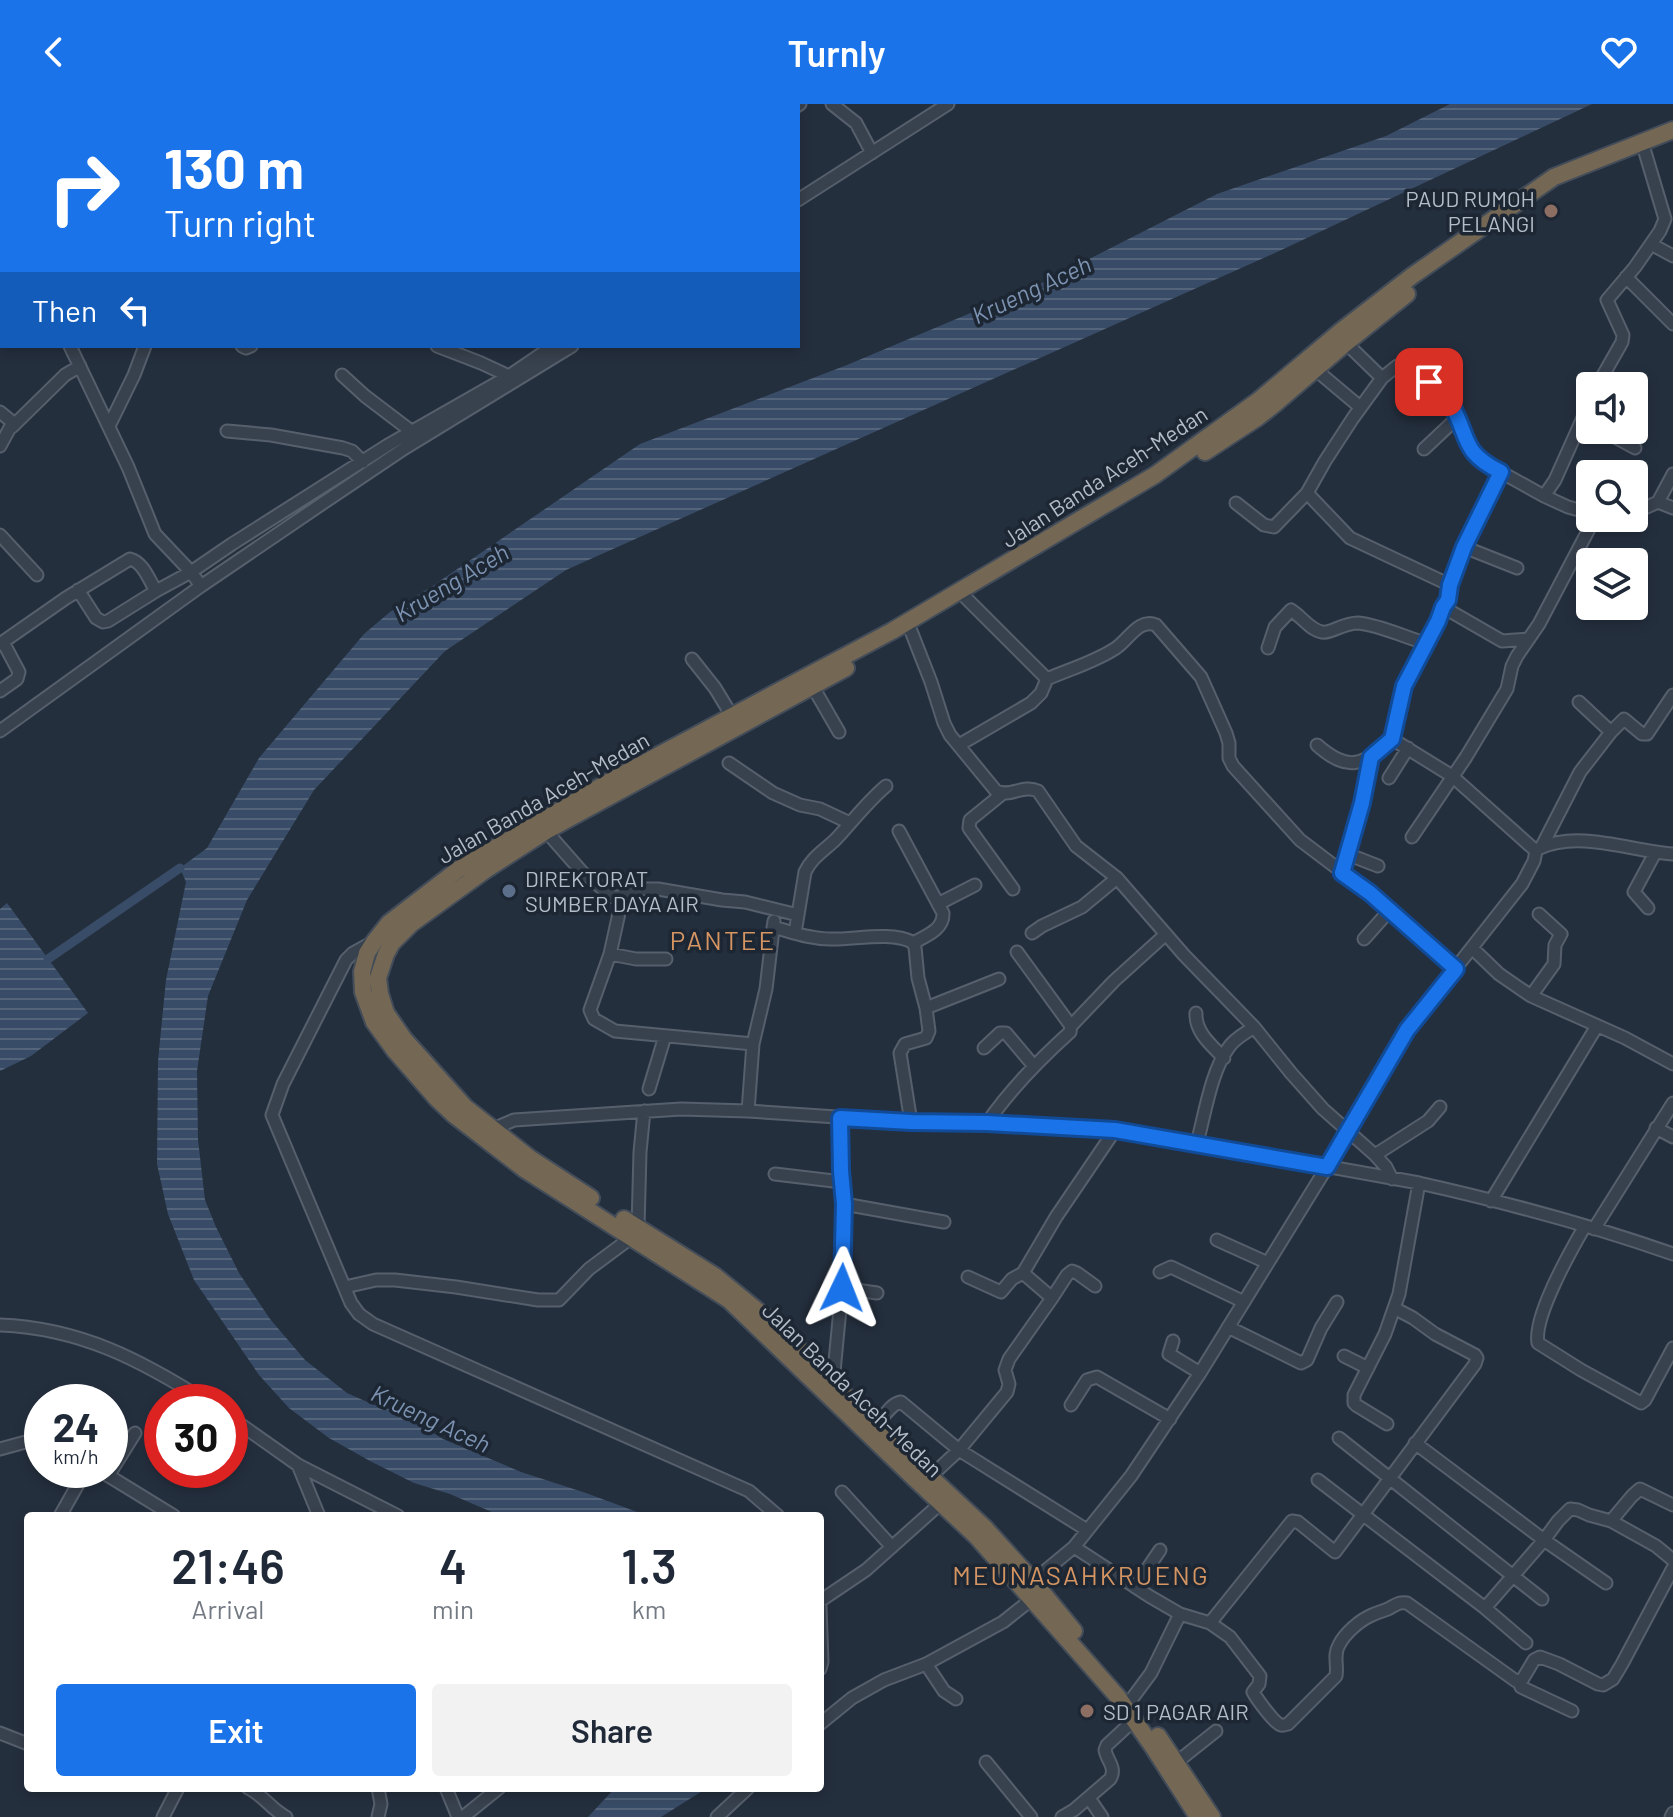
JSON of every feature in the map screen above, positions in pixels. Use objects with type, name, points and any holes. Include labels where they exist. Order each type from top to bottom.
[{"type":"highway","name":"Jalan Banda Aceh-Medan","points":[[1198,1817],[1118,1697],[976,1536],[872,1430],[833,1382],[775,1325],[715,1276],[524,1169],[437,1099],[374,1022],[363,992],[362,972],[367,953],[389,923],[459,869],[612,780],[813,687],[1132,500],[1257,418],[1450,256],[1554,177],[1673,130]]},
{"type":"highway","name":"Jalan Banda Aceh-Medan","points":[[1212,1817],[1177,1762],[1131,1700],[984,1527],[729,1300],[531,1159],[465,1107],[404,1039],[386,1013],[378,978],[392,943],[411,924],[487,869],[546,831],[1014,561],[1155,475],[1259,400],[1341,331],[1567,181],[1673,140]]},
{"type":"street","points":[[832,104],[856,123],[872,153]]},
{"type":"street","points":[[800,199],[948,104]]},
{"type":"street","points":[[1605,372],[1623,335],[1607,300],[1669,219],[1645,152]]},
{"type":"street","points":[[1651,244],[1673,256]]},
{"type":"street","points":[[1626,277],[1673,324]]},
{"type":"street","points":[[1346,343],[1382,378]]},
{"type":"street","points":[[71,348],[109,426],[155,534],[201,586]]},
{"type":"street","points":[[109,426],[144,348]]},
{"type":"street","points":[[442,348],[509,376]]},
{"type":"street","points":[[78,590],[96,618],[103,622],[191,572],[411,431],[509,376],[550,348]]},
{"type":"street","points":[[0,731],[201,586],[405,448],[569,348]]},
{"type":"street","points":[[0,446],[12,427],[65,375],[80,366]]},
{"type":"street","points":[[1236,503],[1272,528],[1307,493],[1360,407],[1382,378],[1397,366],[1413,369],[1445,396],[1473,454],[1481,461],[1576,510]]},
{"type":"street","points":[[1316,370],[1360,407]]},
{"type":"street","points":[[342,375],[411,431]]},
{"type":"street","points":[[0,412],[11,421],[12,427]]},
{"type":"street","points":[[1424,449],[1457,418]]},
{"type":"street","points":[[227,431],[271,435],[343,448],[352,451],[363,462]]},
{"type":"street","points":[[1544,496],[1576,441]]},
{"type":"street","points":[[1628,444],[1635,448]]},
{"type":"street","points":[[1317,745],[1326,753],[1353,763],[1371,757],[1392,739],[1404,686],[1448,600],[1450,585],[1464,547],[1501,472]]},
{"type":"street","points":[[1648,507],[1658,502],[1673,474]]},
{"type":"street","points":[[1307,493],[1350,538],[1450,585]]},
{"type":"street","points":[[1658,502],[1673,508]]},
{"type":"street","points":[[1412,837],[1507,689],[1512,666],[1539,624],[1587,532]]},
{"type":"street","points":[[0,535],[37,575]]},
{"type":"street","points":[[1464,547],[1517,568]]},
{"type":"street","points":[[0,691],[17,679],[19,672],[1,643],[78,590],[130,559],[140,564],[156,591]]},
{"type":"street","points":[[966,598],[1047,679]]},
{"type":"street","points":[[1443,607],[1502,641],[1528,639]]},
{"type":"street","points":[[1268,648],[1278,621],[1291,610],[1323,633],[1342,624],[1359,623],[1425,643]]},
{"type":"street","points":[[1047,679],[1108,653],[1144,623],[1156,625],[1201,677],[1226,733],[1233,766],[1300,840],[1370,893],[1456,969]]},
{"type":"street","points":[[911,631],[944,723],[996,791],[1002,794]]},
{"type":"street","points":[[692,659],[715,688],[735,722]]},
{"type":"street","points":[[959,745],[1031,703],[1045,687],[1047,679]]},
{"type":"street","points":[[813,687],[839,732]]},
{"type":"street","points":[[1033,1581],[1074,1547],[1131,1476],[1170,1419],[1327,1167],[1407,1030],[1522,884],[1580,772],[1624,719],[1646,735],[1673,695]]},
{"type":"street","points":[[1579,702],[1611,732]]},
{"type":"street","points":[[1392,739],[1452,776],[1539,848]]},
{"type":"street","points":[[1389,778],[1408,748]]},
{"type":"street","points":[[1342,873],[1362,803],[1371,757]]},
{"type":"street","points":[[729,763],[773,793],[850,823]]},
{"type":"street","points":[[795,933],[809,864],[886,786]]},
{"type":"street","points":[[1013,889],[969,828],[970,820],[1002,794],[1029,788],[1038,791],[1076,846],[1117,878],[1254,1027],[1323,1109],[1375,1155],[1392,1179]]},
{"type":"street","points":[[546,831],[582,872],[615,897],[635,889],[658,889],[745,902],[798,915]]},
{"type":"street","points":[[899,831],[943,913],[943,920],[936,929],[913,943]]},
{"type":"street","points":[[1539,848],[1580,841],[1673,854]]},
{"type":"street","points":[[1648,908],[1634,892],[1655,853]]},
{"type":"street","points":[[1347,854],[1378,866]]},
{"type":"street","points":[[1032,933],[1082,907],[1117,878]]},
{"type":"street","points":[[938,904],[975,885]]},
{"type":"street","points":[[623,895],[610,954],[590,1010],[594,1019],[615,1031],[753,1044]]},
{"type":"street","points":[[748,1111],[753,1044],[766,989],[776,910]]},
{"type":"street","points":[[1364,939],[1389,911]]},
{"type":"street","points":[[1531,996],[1554,964],[1555,945],[1561,934],[1539,914]]},
{"type":"street","points":[[773,927],[828,939],[896,937],[913,943],[929,1035],[905,1044],[900,1053],[911,1122]]},
{"type":"street","points":[[987,1123],[1033,1065],[1070,1032],[1071,1026],[1114,981],[1166,934]]},
{"type":"street","points":[[374,942],[353,953],[343,966],[283,1084],[272,1115],[351,1303],[359,1314],[373,1324],[726,1480],[749,1491],[773,1512]]},
{"type":"street","points":[[1472,948],[1499,974],[1531,996],[1625,1038],[1673,1064]]},
{"type":"street","points":[[1017,952],[1071,1026]]},
{"type":"street","points":[[610,954],[636,959],[666,959]]},
{"type":"street","points":[[926,1008],[999,979]]},
{"type":"street","points":[[1196,1013],[1198,1027],[1224,1058]]},
{"type":"street","points":[[1491,1201],[1597,1026]]},
{"type":"street","points":[[1197,1143],[1217,1070],[1229,1046],[1254,1027]]},
{"type":"street","points":[[984,1048],[1000,1033],[1006,1033],[1033,1065]]},
{"type":"street","points":[[649,1089],[665,1036]]},
{"type":"street","points":[[1673,1103],[1590,1228],[1569,1253],[1549,1296],[1537,1334],[1538,1343],[1641,1403],[1673,1348]]},
{"type":"street","points":[[1375,1155],[1428,1121],[1440,1107]]},
{"type":"street","points":[[493,1129],[514,1120],[681,1109],[1115,1130],[1419,1183],[1590,1228],[1673,1254]]},
{"type":"street","points":[[345,1287],[376,1280],[395,1280],[538,1300],[559,1300],[589,1269],[635,1232],[644,1111]]},
{"type":"street","points":[[833,1382],[842,1288],[844,1204],[840,1118]]},
{"type":"street","points":[[1656,1128],[1673,1137]]},
{"type":"street","points":[[968,1277],[1001,1292],[1012,1279],[1023,1273],[1056,1217],[1115,1130]]},
{"type":"street","points":[[775,1174],[842,1182]]},
{"type":"street","points":[[1387,1424],[1354,1403],[1354,1395],[1385,1334],[1394,1308],[1419,1183]]},
{"type":"street","points":[[844,1204],[944,1222]]},
{"type":"street","points":[[1217,1240],[1268,1263]]},
{"type":"street","points":[[1160,1272],[1171,1267],[1244,1302]]},
{"type":"street","points":[[930,1477],[959,1450],[1007,1392],[1009,1384],[1005,1370],[1009,1359],[1067,1275],[1072,1271],[1095,1286]]},
{"type":"street","points":[[1023,1273],[1052,1298]]},
{"type":"street","points":[[842,1288],[877,1293]]},
{"type":"street","points":[[1228,1327],[1301,1363],[1307,1360],[1337,1302]]},
{"type":"street","points":[[1210,1623],[1292,1521],[1298,1522],[1335,1552],[1475,1364],[1475,1355],[1394,1308]]},
{"type":"street","points":[[0,1325],[65,1333],[128,1356],[179,1384]]},
{"type":"street","points":[[1173,1341],[1169,1354],[1200,1373]]},
{"type":"street","points":[[1344,1356],[1368,1368]]},
{"type":"street","points":[[1071,1405],[1087,1380],[1097,1377],[1170,1419]]},
{"type":"street","points":[[872,1430],[892,1406],[901,1402],[959,1450],[1087,1530]]},
{"type":"street","points":[[248,1430],[298,1465],[390,1512]]},
{"type":"street","points":[[128,1442],[135,1433]]},
{"type":"street","points":[[1339,1438],[1542,1599]]},
{"type":"street","points":[[0,1449],[24,1442]]},
{"type":"street","points":[[1415,1443],[1606,1583]]},
{"type":"street","points":[[298,1465],[317,1512]]},
{"type":"street","points":[[1318,1480],[1526,1643]]},
{"type":"street","points":[[62,1512],[76,1488]]},
{"type":"street","points":[[128,1488],[167,1512]]},
{"type":"street","points":[[1611,1521],[1640,1489],[1673,1505]]},
{"type":"street","points":[[842,1492],[892,1547]]},
{"type":"street","points":[[824,1601],[866,1570],[941,1503]]},
{"type":"street","points":[[1485,1608],[1570,1509],[1611,1521],[1656,1546],[1673,1560]]},
{"type":"street","points":[[1074,1547],[1180,1614],[1210,1623],[1230,1637],[1260,1676],[1253,1692],[1256,1698],[1282,1725],[1288,1724],[1336,1676],[1338,1646],[1356,1626],[1370,1615],[1400,1602],[1407,1603],[1519,1682],[1521,1687],[1572,1711]]},
{"type":"street","points":[[1135,1587],[1160,1550]]},
{"type":"street","points":[[1519,1682],[1534,1660],[1540,1657],[1598,1684],[1609,1683],[1618,1672],[1673,1568]]},
{"type":"street","points":[[824,1721],[852,1698],[884,1680],[926,1664],[1003,1622],[1032,1599]]},
{"type":"street","points":[[1131,1700],[1151,1673],[1180,1614]]},
{"type":"street","points":[[926,1664],[944,1691],[956,1699]]},
{"type":"street","points":[[1062,1817],[1089,1798],[1113,1774],[1105,1750],[1134,1720]]},
{"type":"street","points":[[1177,1762],[1216,1731]]},
{"type":"street","points":[[0,1733],[24,1742]]},
{"type":"street","points":[[986,1762],[1031,1817]]},
{"type":"street","points":[[163,1817],[176,1792]]},
{"type":"street","points":[[256,1792],[275,1812],[286,1817]]},
{"type":"street","points":[[378,1817],[381,1804],[379,1792]]},
{"type":"street","points":[[448,1792],[460,1817],[494,1792]]},
{"type":"street","points":[[717,1817],[744,1792]]},
{"type":"street","points":[[1089,1798],[1102,1817]]},
{"type":"water","name":"Krueng Aceh","points":[[1450,104],[1592,104],[1277,252],[566,570],[445,651],[314,790],[247,900],[208,996],[197,1071],[198,1140],[205,1200],[216,1227],[239,1273],[270,1319],[305,1360],[347,1393],[374,1405],[412,1415],[422,1426],[443,1439],[521,1472],[637,1512],[492,1512],[414,1483],[370,1461],[329,1438],[289,1408],[259,1375],[194,1280],[168,1214],[157,1164],[158,1061],[166,980],[186,882],[180,868],[207,848],[259,758],[364,634],[390,612],[640,444],[847,365],[1044,282],[1217,194],[1386,136]]},
{"type":"water","points":[[7,903],[88,1013],[31,1056],[0,1071],[0,909]]},
{"type":"water","points":[[611,1792],[701,1792],[661,1817],[588,1817]]},
{"type":"waterway","points":[[48,959],[180,868]]},
{"type":"place","name":"PAUD RUMOH PELANGI","points":[[1551,211]]},
{"type":"place","name":"DIREKTORAT SUMBER DAYA AIR","points":[[509,891]]},
{"type":"place","name":"SD 1 PAGAR AIR","points":[[1087,1711]]},
{"type":"district","name":"PANTEE","points":[[723,939]]},
{"type":"district","name":"MEUNASAHKRUENG","points":[[1081,1574]]},
{"type":"route","points":[[842,1288],[844,1204],[840,1118],[1115,1130],[1327,1167],[1407,1030],[1456,969],[1370,893],[1342,873],[1362,803],[1371,757],[1392,739],[1404,686],[1448,600],[1450,585],[1464,547],[1501,472],[1473,454],[1450,402],[1429,382]]}]
